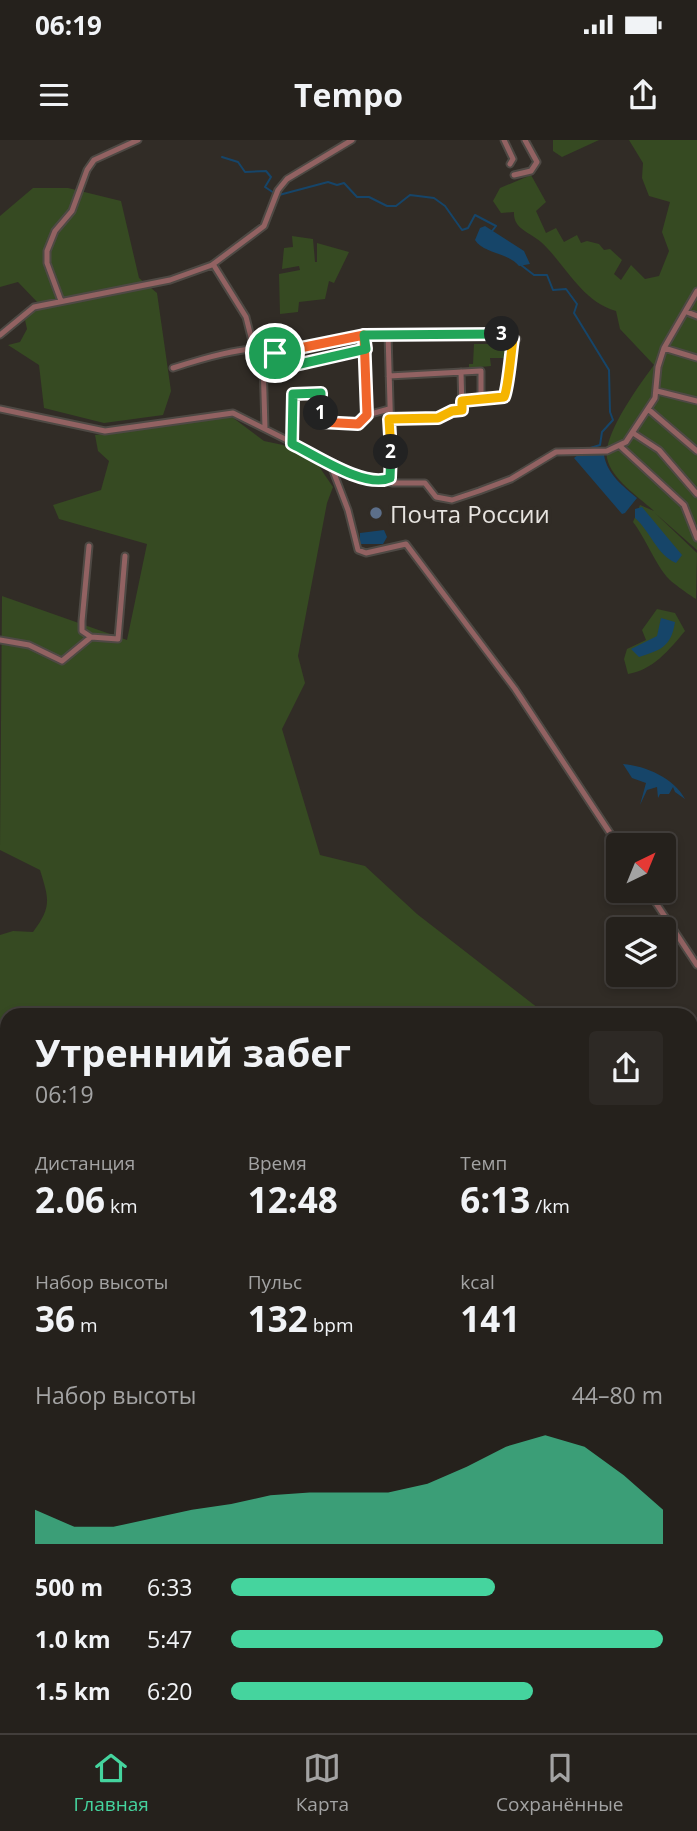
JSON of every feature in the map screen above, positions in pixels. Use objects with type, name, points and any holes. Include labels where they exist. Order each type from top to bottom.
[{"type":"street","points":[[61,300],[47,263],[47,251],[55,231],[72,211],[87,170],[94,160],[138,140]]},
{"type":"street","points":[[0,335],[34,307],[170,280],[213,264],[264,226],[278,190],[287,179],[352,140]]},
{"type":"street","points":[[504,140],[513,159],[510,164]]},
{"type":"street","points":[[514,175],[531,171],[537,162],[525,140]]},
{"type":"street","points":[[213,264],[246,317],[254,349]]},
{"type":"street","points":[[0,409],[104,431],[228,413],[369,479],[425,483],[436,497],[452,500],[511,479],[556,452],[607,451],[620,446],[633,433],[657,391],[658,368],[664,348],[687,313],[697,291]]},
{"type":"street","points":[[687,313],[697,316]]},
{"type":"street","points":[[275,353],[364,335],[494,332],[515,339],[506,371],[507,393],[504,397],[462,401]]},
{"type":"street","points":[[386,480],[392,473],[388,334]]},
{"type":"street","points":[[364,335],[367,415]]},
{"type":"street","points":[[319,344],[322,359]]},
{"type":"street","points":[[173,368],[254,349],[274,348],[278,369],[366,349]]},
{"type":"street","points":[[664,348],[697,359]]},
{"type":"street","points":[[262,361],[265,429]]},
{"type":"street","points":[[389,419],[443,417],[452,411],[462,410],[461,372]]},
{"type":"street","points":[[389,376],[481,372],[481,399]]},
{"type":"street","points":[[657,391],[697,401]]},
{"type":"street","points":[[292,444],[293,394],[321,393],[320,422],[358,424],[367,415],[389,409]]},
{"type":"street","points":[[648,409],[697,451]]},
{"type":"street","points":[[633,433],[659,450],[697,494]]},
{"type":"street","points":[[620,446],[684,505],[697,538]]},
{"type":"street","points":[[330,463],[348,510],[358,550],[366,553],[406,544],[514,689],[610,833]]},
{"type":"street","points":[[89,546],[82,631],[91,637],[118,639],[124,556]]},
{"type":"street","points":[[0,640],[29,645],[62,661],[91,637]]},
{"type":"street","points":[[656,903],[697,965]]},
{"type":"green space","points":[[553,140],[599,140],[562,157],[553,151]]},
{"type":"green space","points":[[629,140],[697,140],[697,550],[655,513],[697,553],[696,599],[671,581],[660,567],[633,522],[640,505],[654,511],[620,480],[607,458],[607,448],[616,423],[654,365],[620,329],[616,311],[583,291],[550,251],[519,226],[514,212],[501,213],[493,201],[500,188],[531,175],[546,202],[536,211],[546,233],[556,228],[564,242],[577,235],[581,243],[587,241],[599,244],[604,250],[610,249],[622,260],[614,274],[621,280],[631,265],[645,279],[659,276],[669,251],[662,232],[670,202],[649,196],[642,178],[643,163]]},
{"type":"green space","points":[[33,188],[68,188],[121,201],[139,278],[157,293],[171,391],[163,415],[104,423],[44,408],[39,365],[8,345],[20,342],[27,329],[25,320],[40,305],[18,282],[0,287],[0,216]]},
{"type":"green space","points":[[292,236],[313,239],[315,262],[317,243],[349,252],[334,283],[329,281],[325,299],[299,302],[298,312],[280,314],[279,274],[300,270],[299,266],[282,269],[284,248],[293,247]]},
{"type":"green space","points":[[500,335],[509,339],[506,358],[490,358],[491,366],[469,368],[469,364],[473,364],[474,344],[500,344]]},
{"type":"green space","points":[[232,417],[264,441],[283,445],[318,465],[333,487],[327,503],[298,656],[305,683],[282,729],[320,855],[365,866],[417,914],[538,1008],[0,1008],[0,935],[13,931],[33,932],[43,916],[47,902],[40,870],[0,850],[2,596],[127,640],[147,544],[59,519],[53,505],[101,490],[109,461],[98,451],[95,435]]},
{"type":"green space","points":[[657,609],[675,613],[685,631],[653,664],[628,674],[624,659],[627,649],[646,640],[642,630]]},
{"type":"water","points":[[485,226],[524,251],[530,264],[519,266],[509,258],[479,245],[475,240],[480,228]]},
{"type":"water","points":[[579,454],[604,455],[612,474],[637,498],[625,513],[622,514],[574,458]]},
{"type":"water","points":[[642,507],[682,555],[676,563],[659,549],[635,518],[635,509]]},
{"type":"water","points":[[384,530],[387,537],[383,544],[360,544],[360,533]]},
{"type":"water","points":[[661,618],[675,622],[671,637],[664,646],[639,657],[631,649],[657,636]]},
{"type":"water","points":[[623,764],[659,774],[674,785],[685,799],[675,792],[673,787],[669,794],[660,794],[658,798],[657,787],[647,790],[640,805],[646,783],[632,778]]},
{"type":"waterway","points":[[222,157],[238,162],[245,172],[266,171],[271,177],[265,187],[274,193]]},
{"type":"waterway","points":[[279,195],[328,182],[337,185],[344,183],[357,197],[369,197],[387,206],[396,206],[410,195],[434,198],[445,206],[462,230],[468,228],[475,215],[496,226],[492,231]]},
{"type":"waterway","points":[[521,265],[534,275],[547,275],[553,290],[566,289],[577,304],[574,313],[609,370],[610,412],[613,420],[602,432],[600,445],[587,449]]},
{"type":"place","name":"Почта России","points":[[376,513]]},
{"type":"route","points":[[275,353],[278,369],[366,349],[364,335],[498,332],[513,339],[506,371],[509,383],[504,397],[462,401],[462,410],[452,411],[438,418],[389,419],[392,473],[390,478],[381,481],[341,469],[292,444],[293,394],[321,393],[320,422],[358,424],[367,415],[367,365],[363,354],[366,349],[364,335],[275,353]]}]
